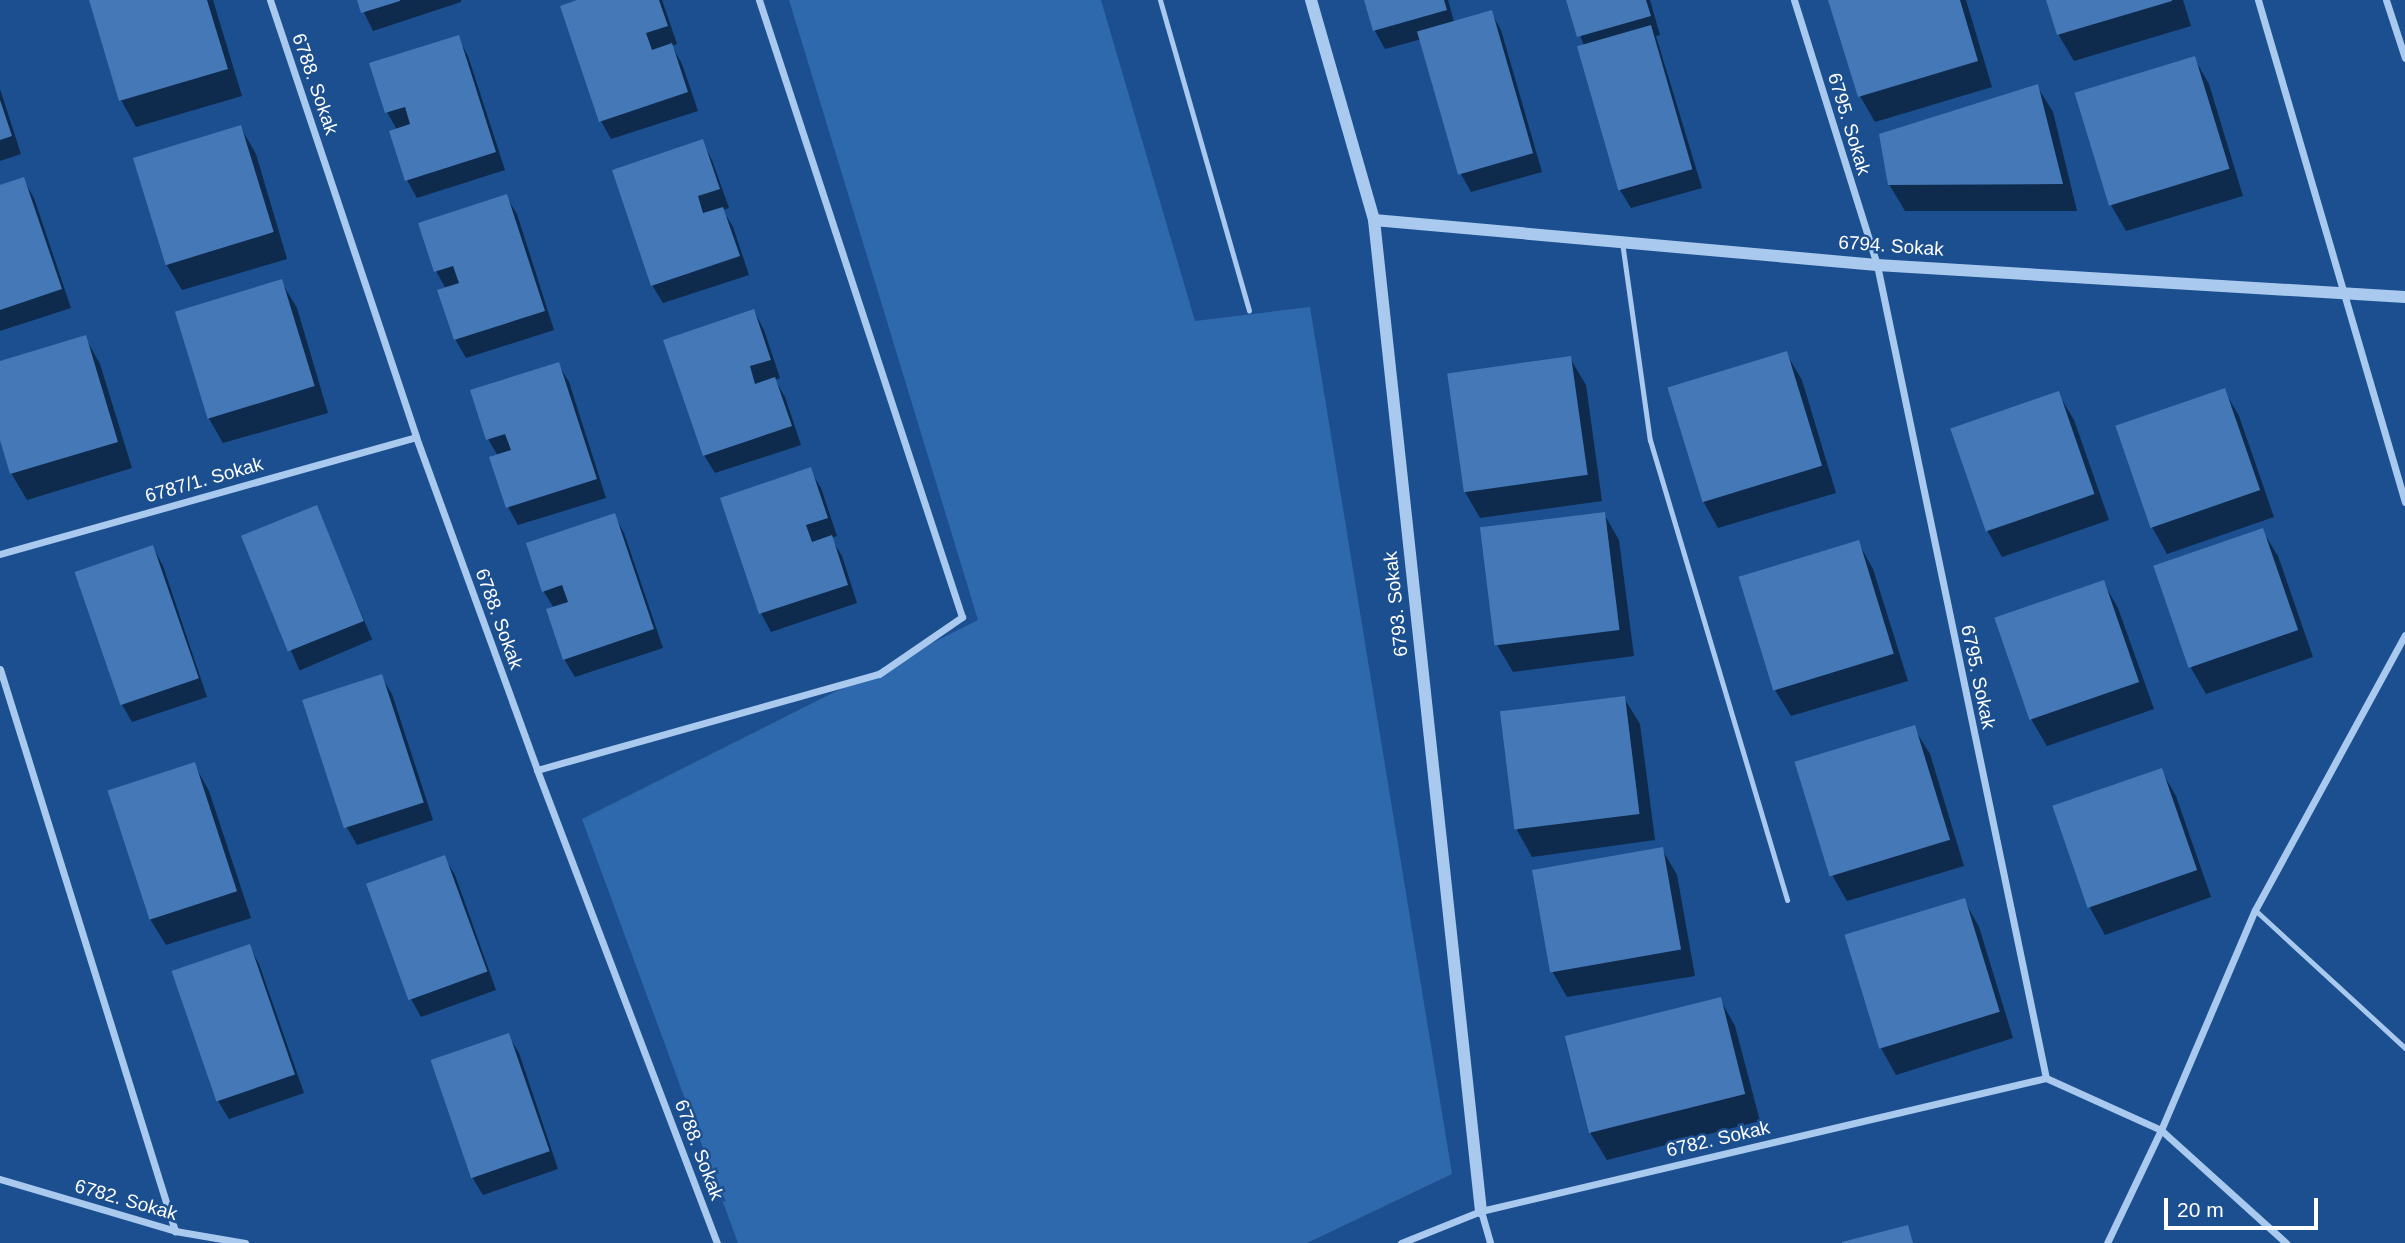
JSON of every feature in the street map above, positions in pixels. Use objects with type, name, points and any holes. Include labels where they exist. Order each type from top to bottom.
[{"type":"street","name":"6788. Sokak","points":[[270,0],[416,437],[537,770],[717,1243]]},
{"type":"street","points":[[537,770],[879,674],[962,617],[759,0]]},
{"type":"street","name":"6793. Sokak","points":[[1311,0],[1374,220],[1480,1212]]},
{"type":"street","name":"6795. Sokak","points":[[1794,0],[1877,265],[2046,1078]]},
{"type":"street","points":[[2258,0],[2405,502]]},
{"type":"street","points":[[2386,0],[2405,58]]},
{"type":"street","name":"6794. Sokak","points":[[1374,220],[1877,265],[2405,297]]},
{"type":"street","name":"6787/1. Sokak","points":[[0,554],[416,437]]},
{"type":"street","points":[[2107,1243],[2161,1130],[2255,910],[2405,635]]},
{"type":"street","points":[[0,669],[175,1231]]},
{"type":"street","points":[[2046,1078],[2161,1130],[2286,1243]]},
{"type":"street","name":"6782. Sokak","points":[[1401,1243],[1480,1212],[2046,1078]]},
{"type":"street","name":"6782. Sokak","points":[[0,1179],[175,1231],[245,1243]]},
{"type":"street","points":[[1480,1212],[1490,1243]]},
{"type":"lane","points":[[1160,0],[1249,310]]},
{"type":"lane","points":[[1622,242],[1650,440],[1787,900]]},
{"type":"lane","points":[[2255,910],[2405,1048]]},
{"type":"shaded area","points":[[789,0],[1101,0],[1195,321],[1310,307],[1452,1174],[1307,1243],[738,1243],[582,819],[978,620]]},
{"type":"building","points":[[89,0],[207,0],[228,69],[119,101]]},
{"type":"building","points":[[357,0],[400,0],[400,1],[361,13]]},
{"type":"building","points":[[577,0],[659,0],[668,26],[646,33],[652,50],[672,43],[688,92],[599,122],[560,6]]},
{"type":"building","points":[[1364,0],[1444,0],[1447,10],[1373,31]]},
{"type":"building","points":[[1566,0],[1646,0],[1651,16],[1577,37]]},
{"type":"building","points":[[1828,0],[1960,0],[1978,61],[1858,97]]},
{"type":"building","points":[[2046,0],[2172,0],[2172,1],[2057,35]]},
{"type":"building","points":[[1492,10],[1533,153],[1458,175],[1417,31]]},
{"type":"building","points":[[1651,25],[1692,169],[1618,190],[1577,46]]},
{"type":"building","points":[[459,35],[496,152],[405,181],[389,131],[410,124],[405,107],[385,113],[369,63]]},
{"type":"building","points":[[2195,56],[2229,169],[2109,206],[2075,93]]},
{"type":"building","points":[[2038,84],[2063,184],[1888,185],[1879,134]]},
{"type":"building","points":[[0,100],[12,136],[0,140]]},
{"type":"building","points":[[241,125],[274,232],[166,265],[133,158]]},
{"type":"building","points":[[703,139],[720,189],[698,196],[703,213],[723,207],[740,256],[651,286],[612,170]]},
{"type":"building","points":[[24,177],[62,289],[0,310],[0,185]]},
{"type":"building","points":[[507,194],[545,311],[454,340],[437,290],[459,283],[453,266],[434,272],[418,223]]},
{"type":"building","points":[[282,279],[315,386],[208,419],[175,312]]},
{"type":"building","points":[[754,309],[771,360],[750,366],[755,384],[775,377],[792,426],[703,456],[663,340]]},
{"type":"building","points":[[86,335],[118,442],[10,474],[0,440],[0,361]]},
{"type":"building","points":[[1787,351],[1822,466],[1703,502],[1667,388]]},
{"type":"building","points":[[1571,356],[1588,475],[1464,492],[1447,373]]},
{"type":"building","points":[[559,362],[597,479],[506,508],[489,457],[511,450],[505,434],[486,440],[470,390]]},
{"type":"building","points":[[2225,388],[2260,490],[2150,528],[2115,426]]},
{"type":"building","points":[[2059,391],[2094,494],[1986,532],[1950,428]]},
{"type":"building","points":[[811,467],[828,518],[806,525],[812,542],[832,535],[848,585],[759,614],[720,498]]},
{"type":"building","points":[[317,505],[364,621],[288,652],[241,536]]},
{"type":"building","points":[[1605,512],[1620,630],[1494,645],[1480,527]]},
{"type":"building","points":[[615,513],[654,629],[563,660],[546,609],[568,602],[562,585],[542,592],[526,543]]},
{"type":"building","points":[[2263,528],[2298,630],[2188,668],[2153,566]]},
{"type":"building","points":[[1859,540],[1894,654],[1773,691],[1739,577]]},
{"type":"building","points":[[153,545],[199,678],[120,705],[75,572]]},
{"type":"building","points":[[2104,580],[2139,682],[2029,720],[1994,618]]},
{"type":"building","points":[[382,674],[424,802],[344,828],[302,700]]},
{"type":"building","points":[[1625,696],[1640,814],[1514,829],[1500,711]]},
{"type":"building","points":[[1915,725],[1950,840],[1830,877],[1795,762]]},
{"type":"building","points":[[195,762],[237,891],[150,920],[108,790]]},
{"type":"building","points":[[2162,768],[2197,870],[2087,908],[2052,806]]},
{"type":"building","points":[[1663,847],[1681,949],[1550,973],[1532,870]]},
{"type":"building","points":[[445,855],[487,972],[408,1000],[366,884]]},
{"type":"building","points":[[1965,898],[2000,1012],[1879,1049],[1845,935]]},
{"type":"building","points":[[250,944],[295,1074],[216,1102],[172,971]]},
{"type":"building","points":[[1721,997],[1745,1094],[1589,1133],[1565,1036]]},
{"type":"building","points":[[509,1033],[550,1151],[471,1178],[431,1060]]},
{"type":"building","points":[[1908,1225],[1913,1243],[1842,1243],[1842,1242]]}]
